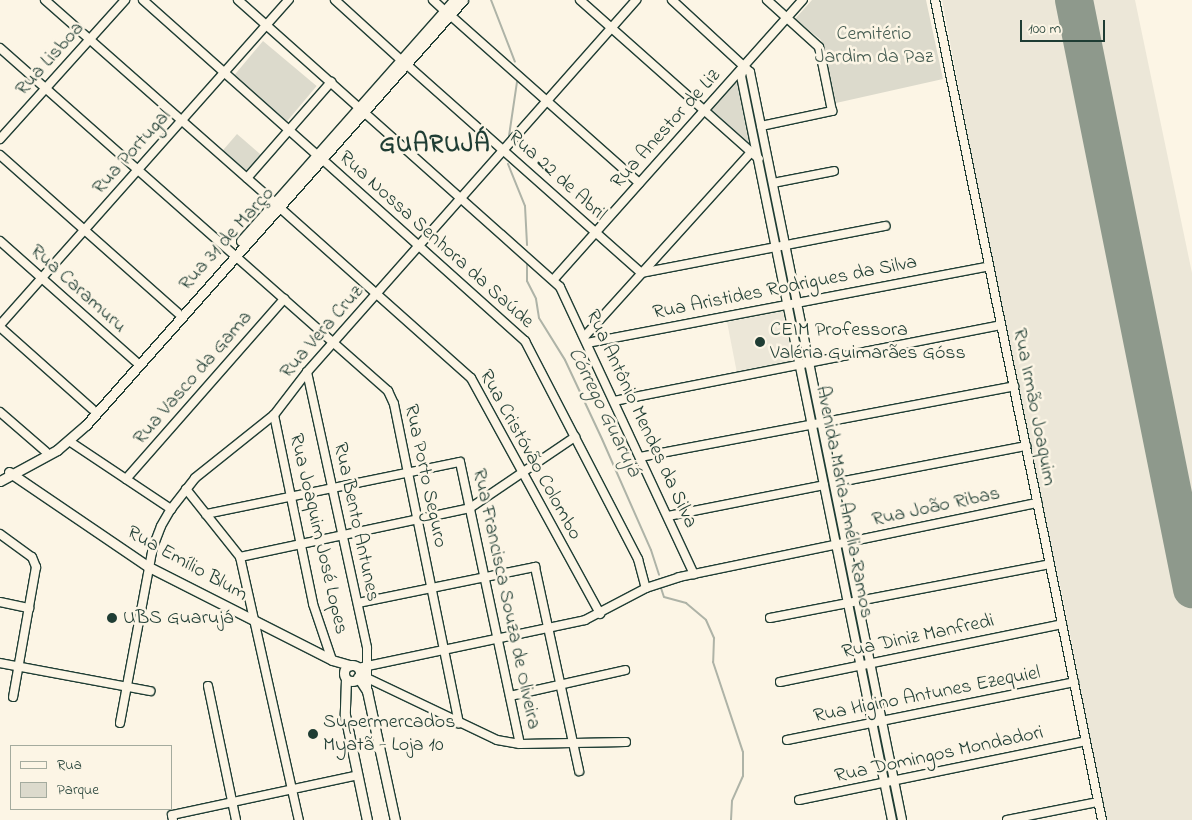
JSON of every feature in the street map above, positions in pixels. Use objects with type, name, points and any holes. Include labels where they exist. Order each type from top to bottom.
[{"type":"main road","name":"Rua 31 de Março","points":[[447,13],[454,0]]},
{"type":"main road","name":"Rua 31 de Março","points":[[7,473],[70,441],[447,13],[463,0]]},
{"type":"main road","name":"Rua 31 de Março","points":[[0,481],[7,473],[45,452],[64,438],[234,254]]},
{"type":"main road","name":"Rua Emílio Blum","points":[[7,473],[149,567],[332,660],[355,674]]},
{"type":"main road","points":[[355,674],[367,691],[395,820]]},
{"type":"main road","points":[[355,674],[345,715],[367,820]]},
{"type":"street","name":"Rua Cristóvão Colombo","points":[[45,0],[471,378],[600,614]]},
{"type":"street","name":"Rua Lisboa","points":[[1,137],[125,0]]},
{"type":"street","name":"Rua Nossa Senhora da Saúde","points":[[142,0],[420,245],[525,341],[638,559],[646,588]]},
{"type":"street","points":[[238,0],[554,279]]},
{"type":"street","name":"Rua Portugal","points":[[0,326],[289,0]]},
{"type":"street","name":"Rua 22 de Abril","points":[[335,0],[641,273]]},
{"type":"street","points":[[433,0],[640,183]]},
{"type":"street","points":[[580,0],[770,169]]},
{"type":"street","name":"Rua Vera Cruz","points":[[120,723],[156,535],[186,489],[274,414],[307,372],[636,0]]},
{"type":"street","points":[[672,0],[745,65]]},
{"type":"street","points":[[761,126],[832,111],[820,47],[767,0]]},
{"type":"street","name":"Rua Anestor de Liz","points":[[554,279],[803,0]]},
{"type":"street","name":"Rua Irmão Joaquim","points":[[936,0],[1102,820]]},
{"type":"street","name":"Rua Porto Seguro","points":[[0,48],[334,342],[388,392],[394,404],[459,723]]},
{"type":"street","name":"Avenida Maria Amélia Ramos","points":[[745,65],[750,72],[902,820]]},
{"type":"street","name":"Avenida Maria Amélia Ramos","points":[[745,65],[741,76],[892,820]]},
{"type":"street","points":[[247,178],[331,82]]},
{"type":"street","points":[[586,340],[641,273],[751,152]]},
{"type":"street","points":[[0,155],[178,313]]},
{"type":"street","points":[[772,183],[834,171]]},
{"type":"street","points":[[641,273],[886,226]]},
{"type":"street","name":"Rua Caramuru","points":[[0,241],[134,361]]},
{"type":"street","name":"Rua Aristides Rodrigues da Silva","points":[[586,340],[797,303],[989,266]]},
{"type":"street","name":"Rua Antônio Mendes da Silva","points":[[554,279],[586,340],[694,574]]},
{"type":"street","name":"Rua Vasco da Gama","points":[[126,479],[284,298]]},
{"type":"street","points":[[614,401],[1001,325]]},
{"type":"street","points":[[0,326],[92,409]]},
{"type":"street","name":"Rua Bento Antunes","points":[[307,372],[358,603],[367,648],[368,666]]},
{"type":"street","points":[[640,457],[1014,386]]},
{"type":"street","points":[[0,412],[45,452]]},
{"type":"street","name":"Rua Joaquim José Lopes","points":[[274,414],[313,604],[332,660]]},
{"type":"street","points":[[240,557],[470,508],[575,437]]},
{"type":"street","points":[[70,441],[172,509]]},
{"type":"street","points":[[834,484],[1026,446]]},
{"type":"street","name":"Rua Francisca Souza de Oliveira","points":[[408,473],[460,462],[520,744]]},
{"type":"street","points":[[206,514],[408,473]]},
{"type":"street","points":[[668,516],[824,485]]},
{"type":"street","points":[[186,489],[240,557],[299,820]]},
{"type":"street","name":"Rua João Ribas","points":[[355,674],[368,666],[600,614],[646,588],[694,574],[1037,503]]},
{"type":"street","points":[[0,534],[35,562],[13,698]]},
{"type":"street","points":[[770,618],[1050,564]]},
{"type":"street","points":[[358,603],[535,567],[579,771]]},
{"type":"street","points":[[0,602],[29,608]]},
{"type":"street","name":"Rua Diniz Manfredi","points":[[780,682],[1062,624]]},
{"type":"street","points":[[0,663],[150,692]]},
{"type":"street","points":[[510,696],[625,670]]},
{"type":"street","name":"Rua Emílio Blum","points":[[355,674],[497,740],[520,744],[626,742]]},
{"type":"street","name":"Rua Higino Antunes Ezequiel","points":[[787,740],[1074,682]]},
{"type":"street","points":[[208,686],[236,820]]},
{"type":"street","name":"Rua Domingos Mondadori","points":[[799,800],[1086,742]]},
{"type":"street","points":[[172,817],[358,775]]},
{"type":"street","points":[[1007,820],[1098,802]]},
{"type":"shaded area","points":[[942,0],[1135,0],[1192,273],[1192,820],[1106,820],[1064,604],[1008,347]]},
{"type":"shaded area","name":"CEIM Professora Valéria Guimarães Góss","points":[[783,311],[793,363],[737,374],[727,322]]},
{"type":"green space","name":"Cemitério Jardim da Paz","points":[[812,0],[926,0],[943,79],[836,103],[821,40],[795,19]]},
{"type":"green space","points":[[263,41],[317,86],[287,121],[233,76]]},
{"type":"green space","points":[[745,65],[741,76],[758,159],[704,111]]},
{"type":"green space","points":[[237,134],[265,158],[247,179],[219,154]]},
{"type":"waterway","name":"Córrego Guarujá","points":[[491,0],[515,62]]},
{"type":"waterway","name":"Córrego Guarujá","points":[[509,136],[517,82]]},
{"type":"waterway","name":"Córrego Guarujá","points":[[508,164],[525,206],[527,245]]},
{"type":"waterway","name":"Córrego Guarujá","points":[[527,262],[527,281],[536,299],[539,318],[565,360],[602,439],[651,550],[659,575]]},
{"type":"waterway","name":"Córrego Guarujá","points":[[661,588],[664,597],[686,603],[706,620],[714,638],[713,662],[743,752],[743,776],[732,801],[731,820]]},
{"type":"taxiway","points":[[1174,500],[1192,510]]},
{"type":"taxiway","points":[[1181,533],[1192,514]]},
{"type":"runway","points":[[1074,0],[1192,589]]},
{"type":"place","name":"CEIM Professora Valéria Guimarães Góss","points":[[760,342]]},
{"type":"place","name":"UBS Guarujá","points":[[112,618]]},
{"type":"place","name":"Supermercados Myatã - Loja 10","points":[[313,734]]},
{"type":"district","name":"GUARUJÁ","points":[[435,145]]}]
